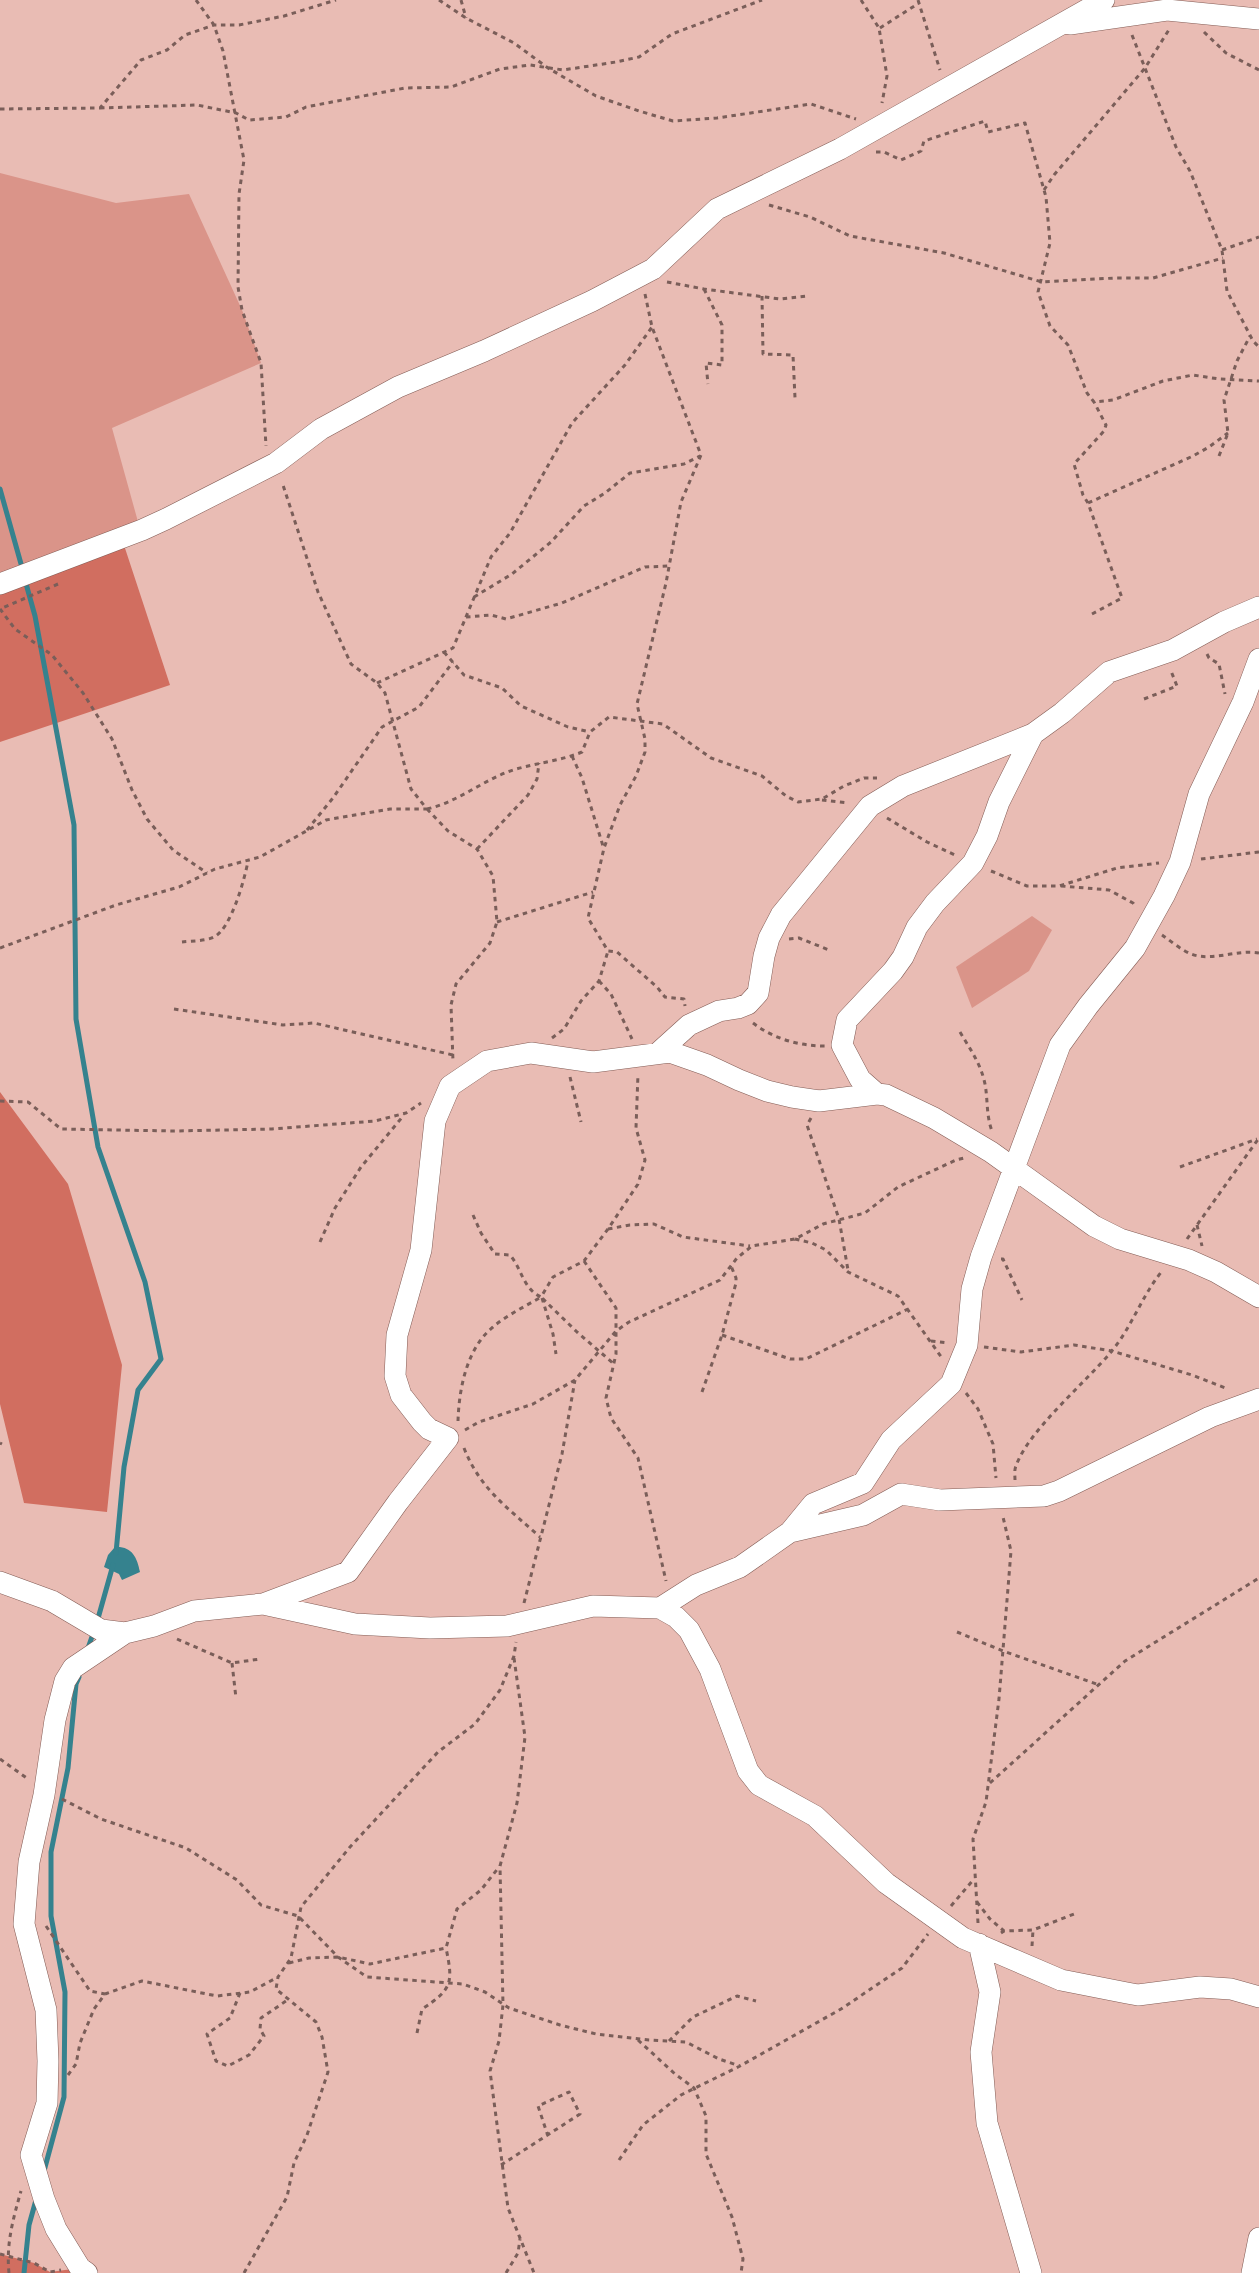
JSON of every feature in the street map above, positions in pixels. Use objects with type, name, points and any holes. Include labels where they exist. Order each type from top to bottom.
[{"type":"street","points":[[0,585],[142,530],[272,465],[321,429],[398,387],[484,351],[592,301],[653,269],[717,209],[840,149],[1104,0]]},
{"type":"street","points":[[1058,26],[1167,10],[1259,19]]},
{"type":"street","points":[[649,1054],[689,1025],[718,1011],[748,1004],[758,993],[762,962],[769,938],[780,915],[870,807],[903,786],[1033,734],[1062,713],[1109,672],[1164,653],[1259,607]]},
{"type":"street","points":[[263,1604],[356,1624],[430,1628],[507,1626],[593,1605],[665,1605],[696,1585],[740,1568],[790,1532],[813,1504],[863,1482],[891,1440],[951,1384],[968,1345],[972,1288],[981,1257],[1060,1045],[1135,948],[1180,862],[1199,794],[1243,702],[1259,659]]},
{"type":"street","points":[[877,1094],[860,1079],[842,1046],[847,1020],[893,970],[903,957],[916,927],[972,863],[987,836],[999,802],[1033,734]]},
{"type":"street","points":[[83,2270],[57,2229],[44,2199],[31,2155],[47,2103],[46,2010],[24,1924],[29,1863],[44,1791],[55,1720],[65,1681],[73,1668],[125,1633],[154,1626],[194,1611],[263,1604],[348,1572],[398,1502],[453,1436],[429,1429],[422,1422],[401,1395],[395,1376],[397,1335],[421,1250],[435,1120],[450,1086],[487,1061],[531,1053],[593,1062],[670,1052],[767,1090],[819,1101],[886,1095],[993,1146],[1013,1168],[1094,1226],[1120,1239],[1189,1260],[1216,1272],[1259,1297]]},
{"type":"street","points":[[790,1532],[863,1515],[901,1494],[940,1500],[1044,1496],[1059,1491],[1210,1417],[1257,1399]]},
{"type":"street","points":[[0,1582],[52,1601],[101,1630],[125,1633]]},
{"type":"street","points":[[665,1605],[689,1630],[710,1669],[748,1771],[759,1785],[815,1816],[886,1883],[955,1934],[1061,1980],[1127,1994],[1138,1995],[1200,1987],[1231,1989],[1259,1997]]},
{"type":"street","points":[[979,1944],[990,1992],[981,2052],[987,2123],[1031,2273]]},
{"type":"street","points":[[1252,2273],[1259,2238]]},
{"type":"path","points":[[196,0],[214,26],[223,51],[244,160],[239,194],[238,287],[242,310],[261,363],[272,465],[318,592],[351,664],[385,693],[411,789],[448,831],[477,849],[493,876],[497,922],[490,943],[456,984],[451,1005],[453,1055],[450,1086]]},
{"type":"path","points":[[100,108],[141,60],[166,50],[184,35],[214,26],[284,16],[336,0]]},
{"type":"path","points":[[439,0],[466,18],[514,43],[548,68],[596,96],[673,121],[717,118],[811,104],[879,127],[887,76],[879,28],[861,0]]},
{"type":"path","points":[[460,0],[466,18]]},
{"type":"path","points":[[0,109],[197,105],[236,113],[249,120],[286,117],[306,107],[405,88],[451,87],[500,69],[530,65],[563,70],[639,57],[672,34],[762,0]]},
{"type":"path","points":[[879,28],[919,1],[946,89]]},
{"type":"path","points":[[1044,190],[1054,175],[1145,68],[1181,11]]},
{"type":"path","points":[[1131,15],[1131,32],[1176,147],[1190,171],[1222,250],[1227,291],[1250,336],[1259,347]]},
{"type":"path","points":[[1203,32],[1226,53],[1259,70]]},
{"type":"path","points":[[875,153],[884,152],[901,160],[921,151],[924,141],[985,121],[988,132],[1025,123],[1044,190],[1050,243],[1038,292],[1050,326],[1068,345],[1087,393],[1106,425],[1104,431],[1074,464],[1083,495],[1088,503],[1122,598],[1092,614]]},
{"type":"path","points":[[774,198],[764,203],[810,217],[850,236],[944,253],[1042,282],[1154,278],[1223,258]]},
{"type":"path","points":[[1222,250],[1259,237]]},
{"type":"path","points":[[531,1053],[564,1029],[581,1001],[599,981],[608,951],[588,918],[604,848],[620,805],[636,776],[645,752],[637,704],[670,566],[681,502],[701,455],[652,327],[645,294],[646,286],[653,269],[664,281],[704,289],[780,299],[808,296]]},
{"type":"path","points":[[704,289],[722,325],[722,365],[706,363],[708,384]]},
{"type":"path","points":[[762,296],[763,354],[793,355],[795,398]]},
{"type":"path","points":[[376,683],[453,648],[491,557],[515,524],[572,423],[625,365],[652,327]]},
{"type":"path","points":[[1219,456],[1228,433],[1224,400],[1237,361],[1250,336]]},
{"type":"path","points":[[1094,402],[1113,400],[1163,381],[1193,375],[1259,381]]},
{"type":"path","points":[[1088,503],[1193,456],[1228,433]]},
{"type":"path","points":[[474,597],[512,574],[551,542],[584,506],[606,493],[630,473],[684,464],[701,455]]},
{"type":"path","points":[[465,617],[492,615],[507,619],[562,603],[645,567],[670,566]]},
{"type":"path","points":[[0,609],[15,629],[52,655],[83,693],[112,739],[132,790],[147,819],[173,850],[207,873]]},
{"type":"path","points":[[1200,635],[1209,658],[1219,664],[1225,694]]},
{"type":"path","points":[[444,652],[464,675],[502,688],[521,706],[568,727],[590,732]]},
{"type":"path","points":[[1143,699],[1177,686],[1164,653]]},
{"type":"path","points":[[306,832],[333,798],[382,727],[419,707],[453,662]]},
{"type":"path","points":[[0,948],[116,905],[179,887],[215,869],[260,857],[326,820],[390,809],[427,809],[440,806],[488,780],[513,770],[572,756],[582,752],[590,732],[609,717],[663,724],[711,758],[762,776],[786,796],[798,802],[822,800],[870,807],[927,842],[1027,885],[1059,886],[1117,868],[1259,852]]},
{"type":"path","points":[[572,756],[582,778],[604,848]]},
{"type":"path","points":[[477,849],[528,795],[537,779],[539,763]]},
{"type":"path","points":[[822,800],[844,786],[864,778],[876,778],[903,786]]},
{"type":"path","points":[[182,942],[213,938],[223,931],[244,884],[248,861]]},
{"type":"path","points":[[497,922],[593,892]]},
{"type":"path","points":[[769,938],[781,940],[799,938],[829,950]]},
{"type":"path","points":[[608,951],[617,952],[657,987],[665,997],[684,999],[689,1025]]},
{"type":"path","points":[[540,1537],[491,1494],[453,1436],[465,1377],[477,1345],[493,1327],[541,1297],[554,1276],[584,1261],[638,1184],[644,1170],[645,1160],[636,1128],[636,1090],[649,1054],[599,981]]},
{"type":"path","points":[[734,1008],[764,1032],[786,1041],[819,1046],[842,1046]]},
{"type":"path","points":[[174,1009],[283,1025],[314,1023],[453,1055]]},
{"type":"path","points":[[608,1229],[654,1224],[683,1237],[752,1246],[795,1239],[823,1224],[865,1213],[898,1187],[956,1160],[993,1146],[982,1075],[976,1058],[960,1032]]},
{"type":"path","points":[[566,1057],[580,1122]]},
{"type":"path","points":[[0,1101],[28,1102],[61,1129],[174,1131],[272,1129],[375,1121],[406,1113]]},
{"type":"path","points":[[819,1101],[807,1125],[839,1219],[848,1272]]},
{"type":"path","points":[[320,1242],[335,1208],[361,1167],[406,1113],[423,1102]]},
{"type":"path","points":[[1180,1167],[1259,1138]]},
{"type":"path","points":[[1006,1499],[1021,1455],[1039,1431],[1112,1351],[1154,1281],[1174,1257],[1259,1138]]},
{"type":"path","points":[[473,1215],[481,1233],[495,1254],[510,1255],[517,1263],[532,1293],[541,1297],[614,1364]]},
{"type":"path","points":[[795,1239],[812,1243],[826,1250],[848,1272],[898,1296],[978,1409],[993,1444],[1006,1499],[1011,1551],[989,1784],[986,1802],[973,1839],[979,1944],[1004,1931],[1033,1930],[1074,1914]]},
{"type":"path","points":[[453,1436],[479,1422],[533,1404],[575,1380],[616,1331],[629,1322],[720,1280],[752,1246]]},
{"type":"path","points":[[981,1257],[1004,1259],[1022,1300]]},
{"type":"path","points":[[584,1261],[616,1308],[614,1364],[606,1398],[611,1418],[638,1458],[665,1605]]},
{"type":"path","points":[[702,1392],[722,1335],[736,1283],[731,1266]]},
{"type":"path","points":[[541,1297],[553,1334],[556,1354]]},
{"type":"path","points":[[722,1335],[790,1359],[806,1359],[908,1309]]},
{"type":"path","points":[[930,1341],[1021,1352],[1074,1345],[1112,1351],[1191,1375],[1257,1399]]},
{"type":"path","points":[[244,2273],[286,2198],[294,2163],[307,2135],[328,2072],[322,2037],[316,2022],[276,1989],[278,1977],[291,1958],[301,1907],[366,1830],[438,1752],[475,1724],[500,1690],[514,1656],[519,1623],[562,1454],[575,1380]]},
{"type":"path","points":[[989,1784],[1125,1661],[1259,1578]]},
{"type":"path","points":[[154,1626],[201,1651],[232,1663],[260,1659]]},
{"type":"path","points":[[957,1632],[1099,1685]]},
{"type":"path","points":[[514,1656],[525,1737],[517,1803],[500,1866],[503,2004],[499,2040],[490,2071],[508,2208],[534,2273]]},
{"type":"path","points":[[232,1663],[237,1698]]},
{"type":"path","points":[[0,1759],[44,1791],[101,1819],[186,1848],[237,1880],[261,1905],[298,1916],[339,1957],[368,1977],[463,1984],[485,1992],[509,2008],[560,2025],[596,2034],[686,2042],[719,2059],[740,2066]]},
{"type":"path","points":[[417,2033],[422,2008],[436,1999],[450,1983],[451,1971],[446,1948],[458,1909],[481,1890],[500,1866]]},
{"type":"path","points":[[619,2160],[643,2125],[681,2095],[740,2066],[841,2008],[902,1968],[975,1878]]},
{"type":"path","points":[[976,1902],[1004,1931]]},
{"type":"path","points":[[44,1923],[90,1991],[105,1994],[142,1981],[217,1996],[250,1992],[278,1977]]},
{"type":"path","points":[[287,1964],[309,1958],[339,1957],[370,1964],[446,1948]]},
{"type":"path","points":[[240,1993],[230,2018],[207,2034],[216,2061],[228,2066],[249,2055],[264,2036],[260,2029],[261,2018],[286,2001]]},
{"type":"path","points":[[47,2103],[76,2064],[80,2043],[94,2009],[105,1994]]},
{"type":"path","points":[[669,2041],[693,2017],[736,1996],[756,2001]]},
{"type":"path","points":[[637,2039],[694,2088],[706,2116],[706,2154],[732,2217],[743,2259],[741,2273]]},
{"type":"path","points":[[501,2165],[548,2136],[580,2114],[569,2092],[538,2106],[548,2136]]},
{"type":"path","points":[[9,2273],[7,2256],[9,2231],[21,2188]]},
{"type":"path","points":[[506,2273],[518,2253],[520,2237]]},
{"type":"path","points":[[0,2254],[34,2262],[51,2272],[83,2270]]},
{"type":"shaded area","points":[[0,173],[116,203],[189,194],[242,310],[261,363],[112,428],[140,529],[0,581]]},
{"type":"shaded area","points":[[121,536],[170,685],[0,742],[0,581]]},
{"type":"shaded area","points":[[1032,916],[1052,930],[1029,971],[972,1008],[956,967]]},
{"type":"shaded area","points":[[0,1092],[68,1184],[122,1365],[107,1512],[24,1503],[0,1404]]},
{"type":"shaded area","points":[[0,2254],[34,2263],[50,2272],[80,2268],[87,2273],[0,2273]]},
{"type":"water","points":[[115,1547],[126,1548],[133,1553],[140,1572],[122,1580],[119,1574],[104,1567],[108,1555]]},
{"type":"waterway","points":[[0,489],[23,571]]},
{"type":"waterway","points":[[25,580],[35,616],[74,825],[76,1019],[98,1147],[145,1282],[161,1359],[138,1390],[124,1467],[116,1553]]},
{"type":"waterway","points":[[97,1622],[113,1565]]},
{"type":"waterway","points":[[87,1651],[94,1631]]},
{"type":"waterway","points":[[44,2171],[64,2097],[65,1992],[51,1916],[51,1852],[68,1768],[76,1684],[79,1677]]},
{"type":"waterway","points":[[24,2273],[29,2225],[36,2200]]}]
